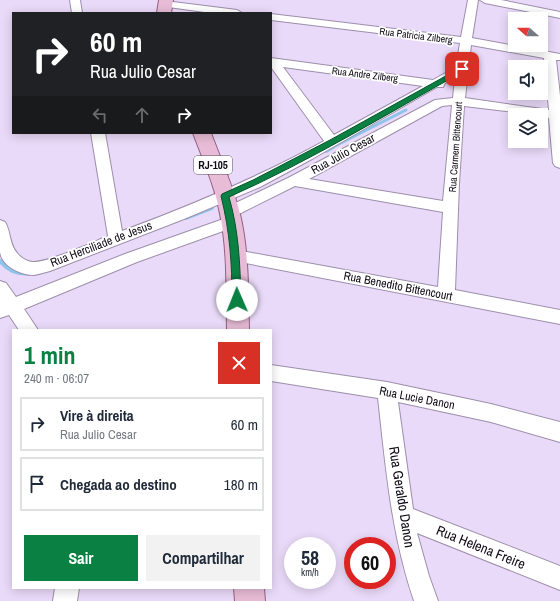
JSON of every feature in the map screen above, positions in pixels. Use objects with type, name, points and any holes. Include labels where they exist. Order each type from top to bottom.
[{"type":"main road","name":"RJ-105","points":[[202,134],[228,207],[236,256],[238,329]]},
{"type":"main road","points":[[248,589],[250,601]]},
{"type":"street","points":[[75,0],[77,12]]},
{"type":"street","name":"Rua Carmem Bittencourt","points":[[446,295],[457,101],[472,0]]},
{"type":"street","points":[[485,0],[560,15]]},
{"type":"street","points":[[165,6],[227,12]]},
{"type":"street","name":"Rua Patricia Zilberg","points":[[272,17],[486,43],[555,56]]},
{"type":"street","points":[[555,56],[560,163]]},
{"type":"street","points":[[272,62],[332,142]]},
{"type":"street","name":"Rua Andre Zilberg","points":[[272,62],[459,86]]},
{"type":"street","name":"Rua Julio Cesar","points":[[228,207],[256,182],[332,142],[462,69]]},
{"type":"street","name":"Rua Julio Cesar","points":[[228,207],[293,181],[435,104],[457,101],[558,115]]},
{"type":"street","points":[[98,134],[116,239]]},
{"type":"street","points":[[293,181],[451,208]]},
{"type":"street","points":[[6,308],[131,258],[228,207]]},
{"type":"street","name":"Rua Herciliade de Jesus","points":[[0,233],[7,254],[16,264],[24,268],[33,269],[50,265],[116,239],[228,207]]},
{"type":"street","name":"Rua Benedito Bittencourt","points":[[236,256],[560,317]]},
{"type":"street","points":[[0,288],[6,308],[27,329]]},
{"type":"street","name":"Rua Lucie Danon","points":[[272,373],[387,391],[491,413],[560,432]]},
{"type":"street","name":"Rua Geraldo Danon","points":[[387,391],[402,516],[415,573],[426,601]]},
{"type":"street","name":"Rua Helena Freire","points":[[402,516],[560,578]]},
{"type":"street","points":[[65,601],[67,589]]},
{"type":"waterway","points":[[331,148],[406,110]]},
{"type":"waterway","points":[[326,151],[333,147]]},
{"type":"waterway","points":[[186,218],[212,208]]},
{"type":"waterway","points":[[0,261],[14,272],[32,273]]},
{"type":"route","points":[[237,300],[236,256],[232,222],[225,196],[256,182],[332,142],[462,69]]}]
